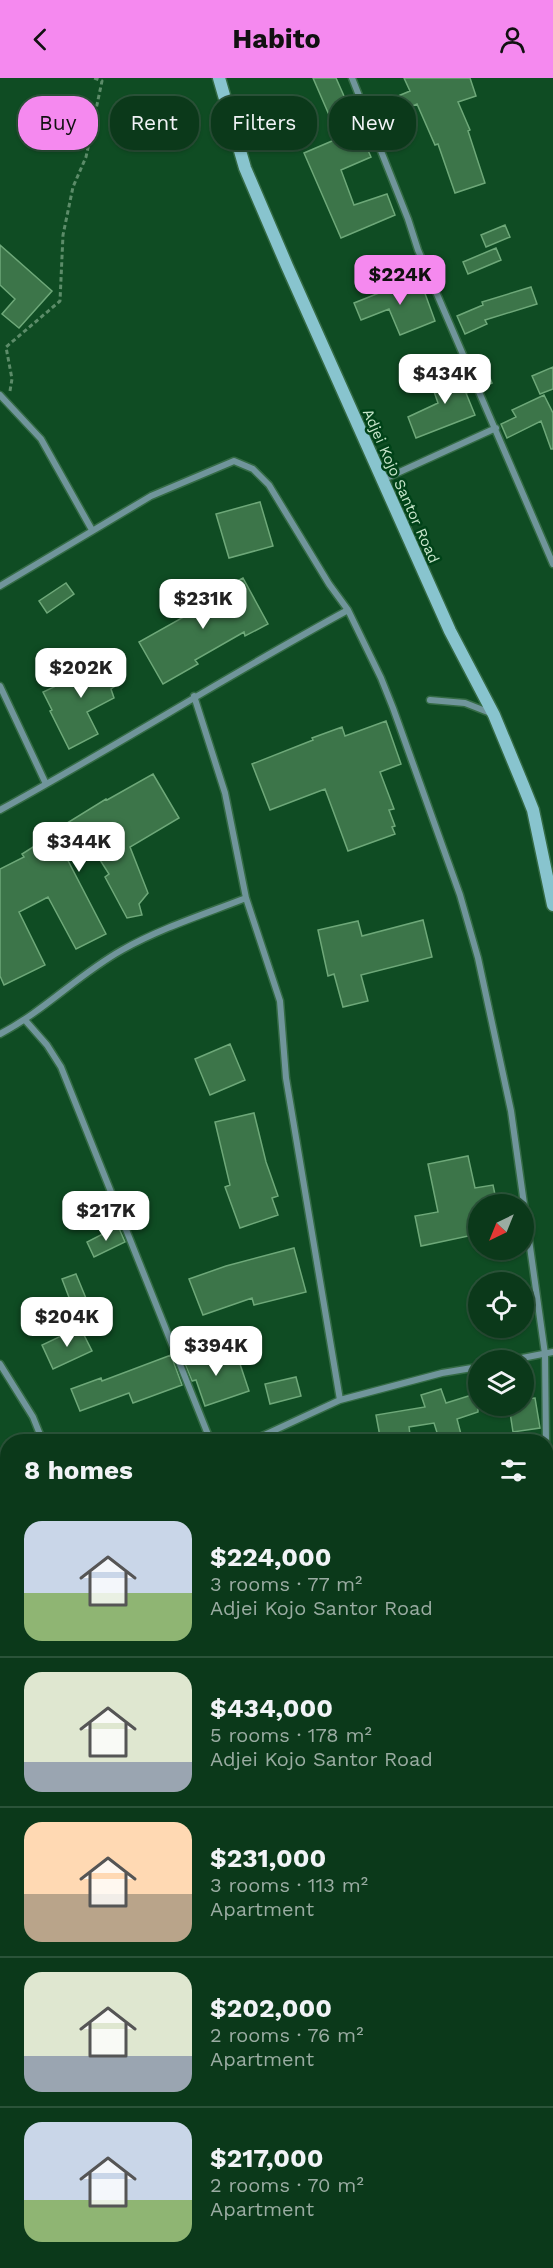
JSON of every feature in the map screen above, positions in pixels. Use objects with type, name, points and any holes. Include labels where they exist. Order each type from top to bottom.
[{"type":"street","name":"Adjei Kojo Santor Road","points":[[219,78],[245,168],[450,631],[494,715],[533,810],[553,905]]},
{"type":"street","points":[[352,78],[418,250],[553,564]]},
{"type":"street","points":[[0,395],[41,439],[92,530]]},
{"type":"street","points":[[382,480],[496,429]]},
{"type":"street","points":[[0,586],[151,496],[234,461],[253,469],[269,485],[329,584],[348,610],[381,678],[460,895],[478,958],[511,1111],[545,1353],[546,1434]]},
{"type":"street","points":[[0,810],[194,696],[348,610]]},
{"type":"street","points":[[0,686],[46,784]]},
{"type":"street","points":[[194,696],[225,793],[246,898],[280,1001],[286,1078],[340,1400]]},
{"type":"street","points":[[430,700],[465,704],[494,715]]},
{"type":"street","points":[[0,1034],[25,1020],[122,950],[246,898]]},
{"type":"street","points":[[25,1020],[47,1045],[61,1067],[209,1434]]},
{"type":"street","points":[[534,1355],[553,1352]]},
{"type":"street","points":[[0,1364],[33,1418],[40,1434]]},
{"type":"street","points":[[266,1434],[340,1400],[442,1373],[468,1369]]},
{"type":"path","points":[[9,405],[12,379],[6,347],[60,301],[63,235],[73,188],[86,157],[102,81],[94,78]]},
{"type":"building","points":[[313,78],[336,78],[344,96],[329,96],[329,115]]},
{"type":"building","points":[[404,78],[470,78],[476,96],[458,102],[470,130],[468,131],[485,183],[455,193],[438,144],[435,145],[416,104],[416,96],[398,96],[410,91]]},
{"type":"building","points":[[329,142],[329,150],[368,150],[371,157],[341,170],[354,205],[387,194],[395,215],[341,238],[304,153],[317,150],[317,147]]},
{"type":"building","points":[[505,225],[510,237],[486,247],[481,235]]},
{"type":"building","points":[[0,245],[52,291],[19,328],[2,314],[15,299],[0,285]]},
{"type":"building","points":[[496,248],[501,260],[468,274],[463,262]]},
{"type":"building","points":[[419,277],[435,321],[400,335],[389,309],[361,320],[354,303]]},
{"type":"building","points":[[531,287],[537,304],[485,320],[487,324],[465,334],[457,316],[483,305],[482,302]]},
{"type":"building","points":[[484,363],[492,383],[483,387],[474,367]]},
{"type":"building","points":[[553,367],[553,389],[540,394],[532,376]]},
{"type":"building","points":[[457,370],[458,373],[464,371],[473,391],[466,393],[475,415],[416,438],[408,417],[438,403],[430,380]]},
{"type":"building","points":[[544,395],[553,413],[553,449],[551,449],[541,421],[507,438],[501,424],[516,417],[512,410]]},
{"type":"building","points":[[260,502],[273,546],[229,558],[216,514]]},
{"type":"building","points":[[243,578],[268,624],[245,636],[244,632],[195,660],[198,664],[163,684],[139,642],[189,614],[184,606],[210,591],[212,594]]},
{"type":"building","points":[[66,583],[74,594],[47,613],[39,601]]},
{"type":"building","points":[[107,654],[121,682],[111,689],[114,698],[87,712],[98,734],[69,749],[43,692],[54,687],[51,683]]},
{"type":"building","points":[[386,721],[401,764],[380,772],[394,809],[389,810],[395,826],[392,827],[395,834],[348,851],[325,789],[270,810],[252,764],[342,727],[345,736]]},
{"type":"building","points":[[153,774],[179,818],[130,847],[148,893],[139,904],[142,915],[127,918],[105,877],[109,874],[95,852],[92,854],[83,837],[62,849],[106,934],[76,949],[48,897],[19,912],[45,965],[4,985],[0,976],[0,869],[24,857],[22,854],[60,830],[59,828]]},
{"type":"building","points":[[423,920],[432,957],[361,975],[368,1001],[343,1007],[334,974],[328,976],[318,930],[358,921],[362,936]]},
{"type":"building","points":[[230,1044],[245,1080],[210,1095],[195,1059]]},
{"type":"building","points":[[254,1113],[266,1162],[278,1196],[272,1198],[278,1215],[240,1228],[225,1187],[230,1185],[215,1122]]},
{"type":"building","points":[[468,1156],[475,1188],[493,1185],[495,1194],[468,1194],[468,1236],[421,1246],[415,1216],[438,1212],[428,1164]]},
{"type":"building","points":[[118,1226],[125,1242],[94,1257],[87,1242]]},
{"type":"building","points":[[294,1248],[306,1292],[254,1305],[252,1298],[203,1315],[189,1279],[226,1266]]},
{"type":"building","points":[[76,1274],[90,1308],[75,1313],[62,1279]]},
{"type":"building","points":[[80,1327],[92,1351],[53,1369],[42,1345]]},
{"type":"building","points":[[210,1350],[215,1362],[237,1355],[249,1391],[205,1406],[196,1380],[192,1381],[183,1359]]},
{"type":"building","points":[[171,1355],[182,1385],[133,1403],[129,1393],[80,1411],[71,1389],[101,1378],[102,1381]]},
{"type":"building","points":[[296,1377],[301,1396],[270,1404],[265,1384]]},
{"type":"building","points":[[441,1389],[446,1403],[468,1396],[468,1415],[457,1419],[461,1434],[437,1434],[434,1423],[409,1427],[410,1434],[380,1434],[376,1415],[425,1407],[421,1395]]},
{"type":"building","points":[[534,1398],[540,1428],[513,1432],[511,1416],[534,1416]]}]
